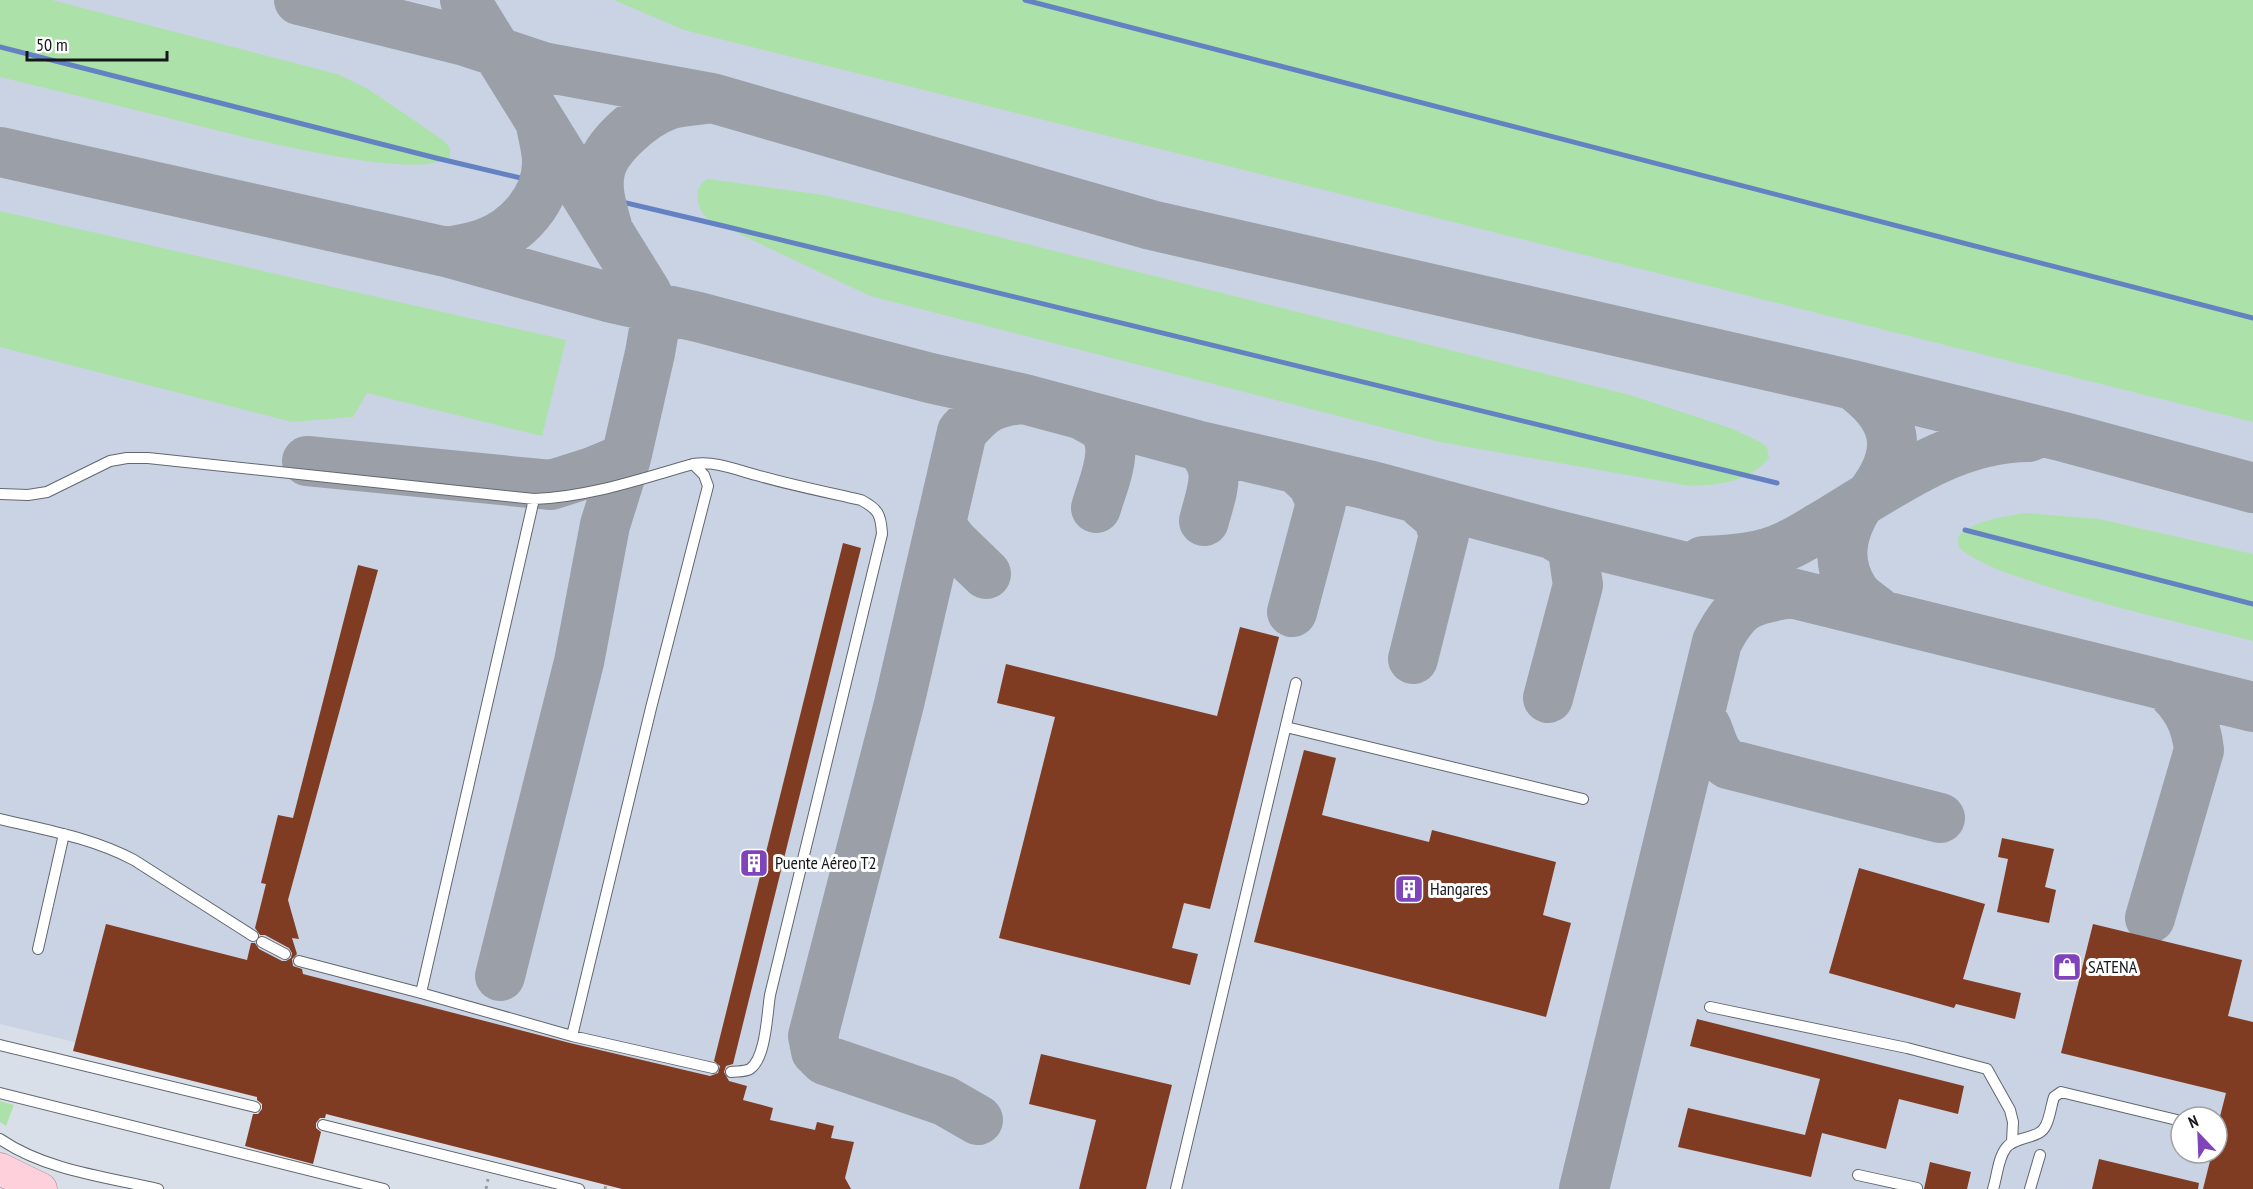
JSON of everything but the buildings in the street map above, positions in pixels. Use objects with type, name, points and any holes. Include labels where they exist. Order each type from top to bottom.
[{"type":"main road","points":[[0,1169],[41,1189]]},
{"type":"lane","points":[[0,494],[28,495],[47,492],[110,461],[127,458],[148,458],[534,499],[558,498],[597,491],[693,464],[722,464],[755,475],[861,500],[873,507],[881,518],[882,534],[770,995],[762,1047],[757,1062],[748,1070],[731,1072]]},
{"type":"lane","points":[[572,1036],[651,708],[708,486],[704,475],[693,464]]},
{"type":"lane","points":[[421,993],[534,499]]},
{"type":"lane","points":[[1176,1189],[1296,683]]},
{"type":"lane","points":[[1286,727],[1583,799]]},
{"type":"lane","points":[[0,819],[92,841],[134,860],[285,954]]},
{"type":"lane","points":[[38,949],[64,834]]},
{"type":"lane","points":[[299,962],[421,993],[572,1036],[713,1068]]},
{"type":"lane","points":[[1710,1007],[1907,1048],[1987,1069],[2010,1110],[2013,1122],[2013,1142]]},
{"type":"lane","points":[[0,1045],[255,1107]]},
{"type":"lane","points":[[1993,1189],[2003,1153],[2013,1142],[2042,1131],[2047,1123],[2054,1097],[2061,1092],[2169,1118]]},
{"type":"lane","points":[[0,1094],[384,1189]]},
{"type":"lane","points":[[323,1125],[579,1189]]},
{"type":"lane","points":[[0,1139],[15,1149],[61,1166],[158,1189]]},
{"type":"lane","points":[[2030,1189],[2040,1155]]},
{"type":"lane","points":[[1858,1175],[1887,1185],[1917,1188]]},
{"type":"shaded area","points":[[0,0],[2253,0],[2253,1189],[683,1189],[0,1024]]},
{"type":"green space","points":[[0,0],[52,0],[337,74],[368,89],[443,140],[450,148],[450,157],[429,164],[396,164],[310,152],[0,77]]},
{"type":"green space","points":[[614,0],[2253,0],[2253,422],[684,30]]},
{"type":"green space","points":[[708,179],[823,195],[907,214],[1630,395],[1733,429],[1767,447],[1769,458],[1752,472],[1733,481],[1690,486],[1440,442],[870,296],[708,219],[701,210],[698,192],[703,182]]},
{"type":"green space","points":[[0,211],[566,340],[542,436],[367,393],[353,417],[292,422],[0,347]]},
{"type":"green space","points":[[2027,513],[2099,519],[2253,554],[2253,641],[2039,584],[1988,565],[1959,548],[1958,538],[1969,528],[1989,520]]},
{"type":"green space","points":[[0,1101],[14,1105],[6,1126],[0,1122]]},
{"type":"waterway","points":[[1025,0],[2253,318]]},
{"type":"waterway","points":[[0,47],[436,158],[1777,483]]},
{"type":"waterway","points":[[1965,530],[2253,604]]},
{"type":"taxiway","points":[[299,0],[465,41],[543,67],[712,98],[1151,225],[1853,385],[2064,437],[2253,488]]},
{"type":"taxiway","points":[[465,0],[646,292],[656,318],[626,458],[605,525],[579,662],[500,976]]},
{"type":"taxiway","points":[[607,226],[600,199],[599,178],[610,151],[637,123],[658,109],[677,103],[704,99]]},
{"type":"taxiway","points":[[446,252],[496,239],[528,212],[536,201],[546,175],[547,157],[541,125]]},
{"type":"taxiway","points":[[0,152],[446,252],[608,297],[698,317],[1196,445],[1368,485],[1552,534],[2253,707]]},
{"type":"taxiway","points":[[1853,385],[1879,409],[1887,422],[1891,435],[1892,449],[1889,463],[1871,495]]},
{"type":"taxiway","points":[[978,1120],[945,1101],[825,1060],[816,1051],[813,1036],[899,704],[962,432],[982,412],[996,404],[1024,399]]},
{"type":"taxiway","points":[[1086,417],[1097,423],[1109,439],[1110,459],[1096,508]]},
{"type":"taxiway","points":[[1703,561],[1747,558],[1768,553],[1792,543],[1894,482],[1945,455],[2000,439],[2029,437]]},
{"type":"taxiway","points":[[1196,445],[1205,453],[1213,470],[1214,480],[1204,521]]},
{"type":"taxiway","points":[[307,461],[551,485],[626,458]]},
{"type":"taxiway","points":[[1292,612],[1321,503],[1313,484],[1296,468]]},
{"type":"taxiway","points":[[1413,659],[1444,535],[1438,517],[1417,499]]},
{"type":"taxiway","points":[[1859,504],[1844,536],[1842,558],[1844,569],[1856,594],[1879,613]]},
{"type":"taxiway","points":[[940,526],[986,574]]},
{"type":"taxiway","points":[[1548,698],[1578,585],[1573,551],[1567,543],[1552,534]]},
{"type":"taxiway","points":[[1584,1189],[1717,642],[1738,611],[1754,601],[1791,593]]},
{"type":"taxiway","points":[[2150,918],[2199,750],[2189,714],[2179,699],[2165,685]]},
{"type":"taxiway","points":[[1700,718],[1717,752],[1728,764],[1940,818]]},
{"type":"place","name":"Puente Aéreo T2","points":[[754,863]]},
{"type":"place","name":"Hangares","points":[[1409,889]]},
{"type":"place","name":"SATENA","points":[[2067,967]]}]
